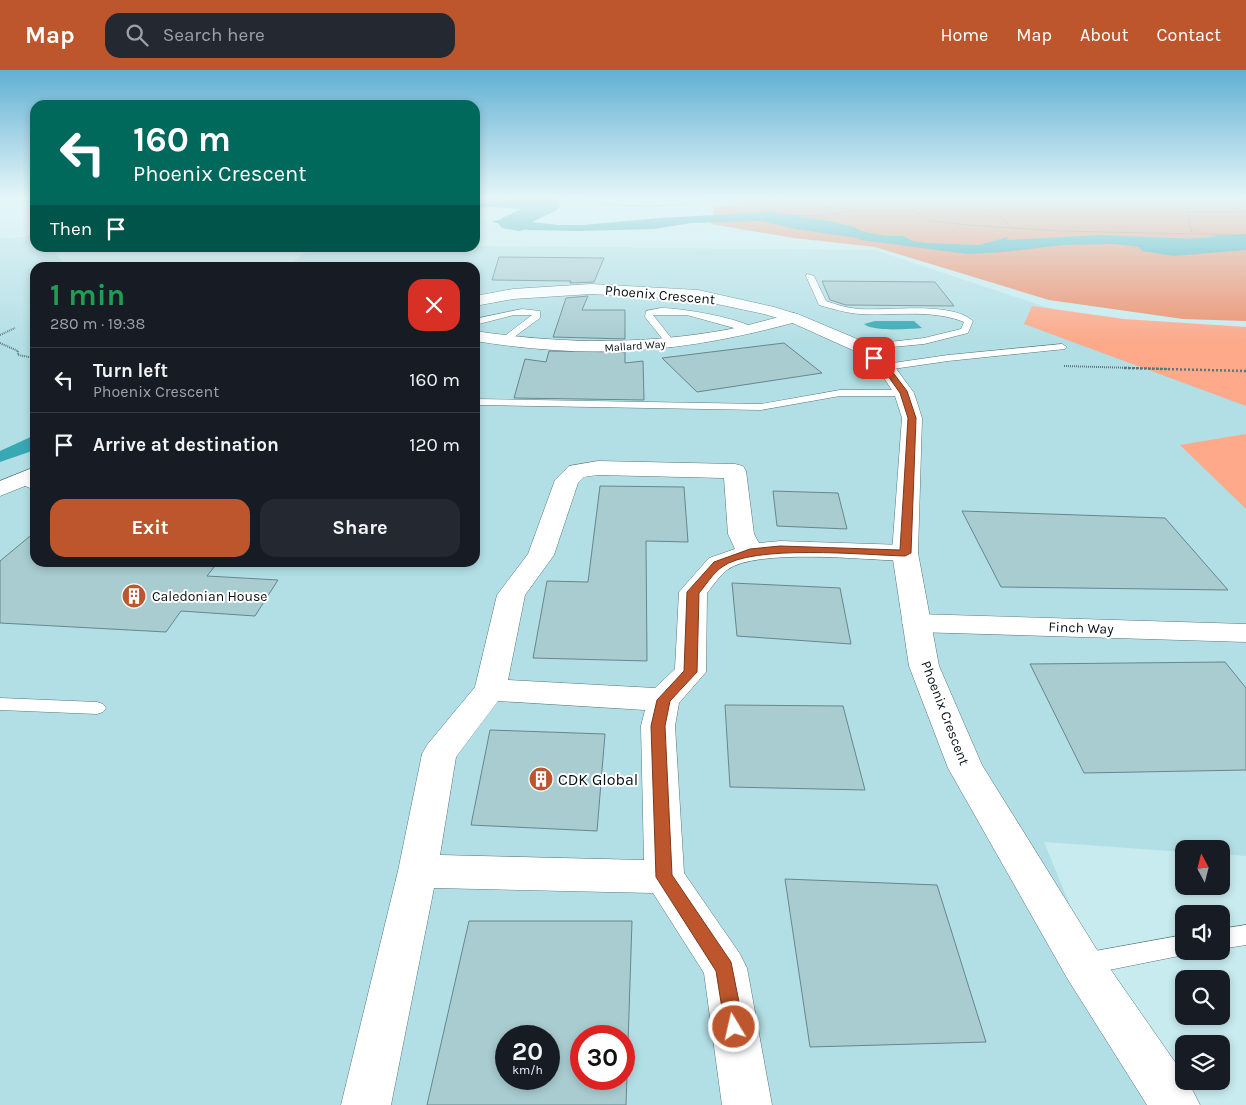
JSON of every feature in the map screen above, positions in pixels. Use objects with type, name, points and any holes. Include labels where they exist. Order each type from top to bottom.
[{"type":"street","name":"Phoenix Crescent","points":[[480,300],[512,294],[562,290],[658,292],[698,295],[794,318],[832,333],[874,358],[904,393],[912,418],[905,553],[924,666],[966,768],[1082,964],[1175,1105]]},
{"type":"street","name":"Mallard Way","points":[[480,337],[544,347],[608,349],[671,344],[752,330],[794,318]]},
{"type":"street","points":[[366,1105],[418,871],[439,754],[490,690],[511,595],[541,555],[567,480],[577,471],[598,468],[735,471],[741,534],[750,552]]},
{"type":"street","points":[[0,489],[30,480]]},
{"type":"street","points":[[747,1105],[725,968],[664,877],[658,726],[663,700],[690,672],[693,592],[718,564],[750,552],[780,549],[905,553]]},
{"type":"street","name":"Finch Way","points":[[916,623],[1246,633]]},
{"type":"street","points":[[490,690],[663,700]]},
{"type":"street","points":[[418,871],[664,877]]},
{"type":"lane","points":[[810,276],[822,303],[836,309],[859,312],[942,313],[960,316],[969,321],[965,331],[924,341],[874,358]]},
{"type":"lane","points":[[480,321],[510,313],[529,311],[537,313],[536,318],[503,341]]},
{"type":"lane","points":[[671,344],[648,317],[649,313],[672,311],[724,321],[752,330]]},
{"type":"lane","points":[[874,358],[948,358],[1062,347]]},
{"type":"lane","points":[[480,402],[761,407],[840,393],[904,393]]},
{"type":"lane","points":[[0,704],[97,708]]},
{"type":"lane","points":[[1230,938],[1246,935]]},
{"type":"lane","points":[[1082,964],[1175,947]]},
{"type":"path","points":[[0,335],[15,328]]},
{"type":"path","points":[[0,343],[18,351],[18,355],[30,357]]},
{"type":"path","points":[[1062,366],[1246,371]]},
{"type":"shaded area","points":[[0,245],[30,245],[30,252],[55,252],[62,262],[30,262],[30,567],[480,567],[480,262],[293,262],[306,252],[480,252],[480,246],[875,250],[1073,316],[1246,382],[1246,856],[1230,855],[1230,840],[1175,840],[1175,851],[1044,842],[1152,1105],[0,1105]]},
{"type":"shaded area","points":[[860,245],[1246,245],[1246,321],[1183,319],[1049,300],[875,247]]},
{"type":"shaded area","points":[[1032,306],[1124,319],[1246,327],[1246,406],[1024,324]]},
{"type":"shaded area","points":[[1246,434],[1246,509],[1180,445]]},
{"type":"water","points":[[901,245],[1060,245],[1004,252],[967,254]]},
{"type":"water","points":[[1126,245],[1224,245],[1210,248],[1169,250]]},
{"type":"water","points":[[875,321],[914,321],[922,328],[883,329],[869,327],[864,324]]},
{"type":"water","points":[[30,437],[30,452],[0,462],[0,451]]},
{"type":"building","points":[[499,257],[604,258],[594,282],[570,283],[571,281],[492,280]]},
{"type":"building","points":[[822,281],[935,282],[954,306],[846,305],[830,300]]},
{"type":"building","points":[[588,296],[582,310],[625,310],[625,339],[553,337],[566,298]]},
{"type":"building","points":[[784,343],[822,373],[697,392],[662,358]]},
{"type":"building","points":[[549,351],[625,352],[625,363],[643,361],[644,400],[514,398],[525,359],[546,362]]},
{"type":"building","points":[[600,486],[684,487],[688,542],[646,541],[647,661],[533,658],[547,581],[588,582]]},
{"type":"building","points":[[773,491],[838,493],[847,529],[777,526]]},
{"type":"building","points":[[962,511],[1165,518],[1228,590],[1001,587]]},
{"type":"building","name":"Caledonian House","points":[[30,536],[30,567],[214,567],[207,576],[278,580],[255,616],[181,611],[166,632],[0,623],[0,561]]},
{"type":"building","points":[[732,583],[840,588],[851,644],[737,636]]},
{"type":"building","points":[[1225,662],[1246,688],[1246,770],[1084,773],[1030,664]]},
{"type":"building","points":[[725,705],[843,706],[865,790],[730,787]]},
{"type":"building","name":"CDK Global","points":[[490,730],[605,734],[597,831],[471,825]]},
{"type":"building","points":[[785,879],[937,885],[986,1042],[810,1047]]},
{"type":"building","points":[[469,921],[632,921],[629,1025],[570,1025],[570,1090],[626,1090],[626,1105],[427,1105]]},
{"type":"waterway","points":[[1151,246],[1174,248],[1206,245]]},
{"type":"place","name":"Caledonian House","points":[[134,596]]},
{"type":"place","name":"CDK Global","points":[[541,779]]},
{"type":"route","points":[[734,1027],[725,968],[664,877],[658,726],[663,700],[690,672],[693,592],[718,564],[750,552],[780,549],[905,553],[912,418],[904,393],[886,367],[874,358]]}]
